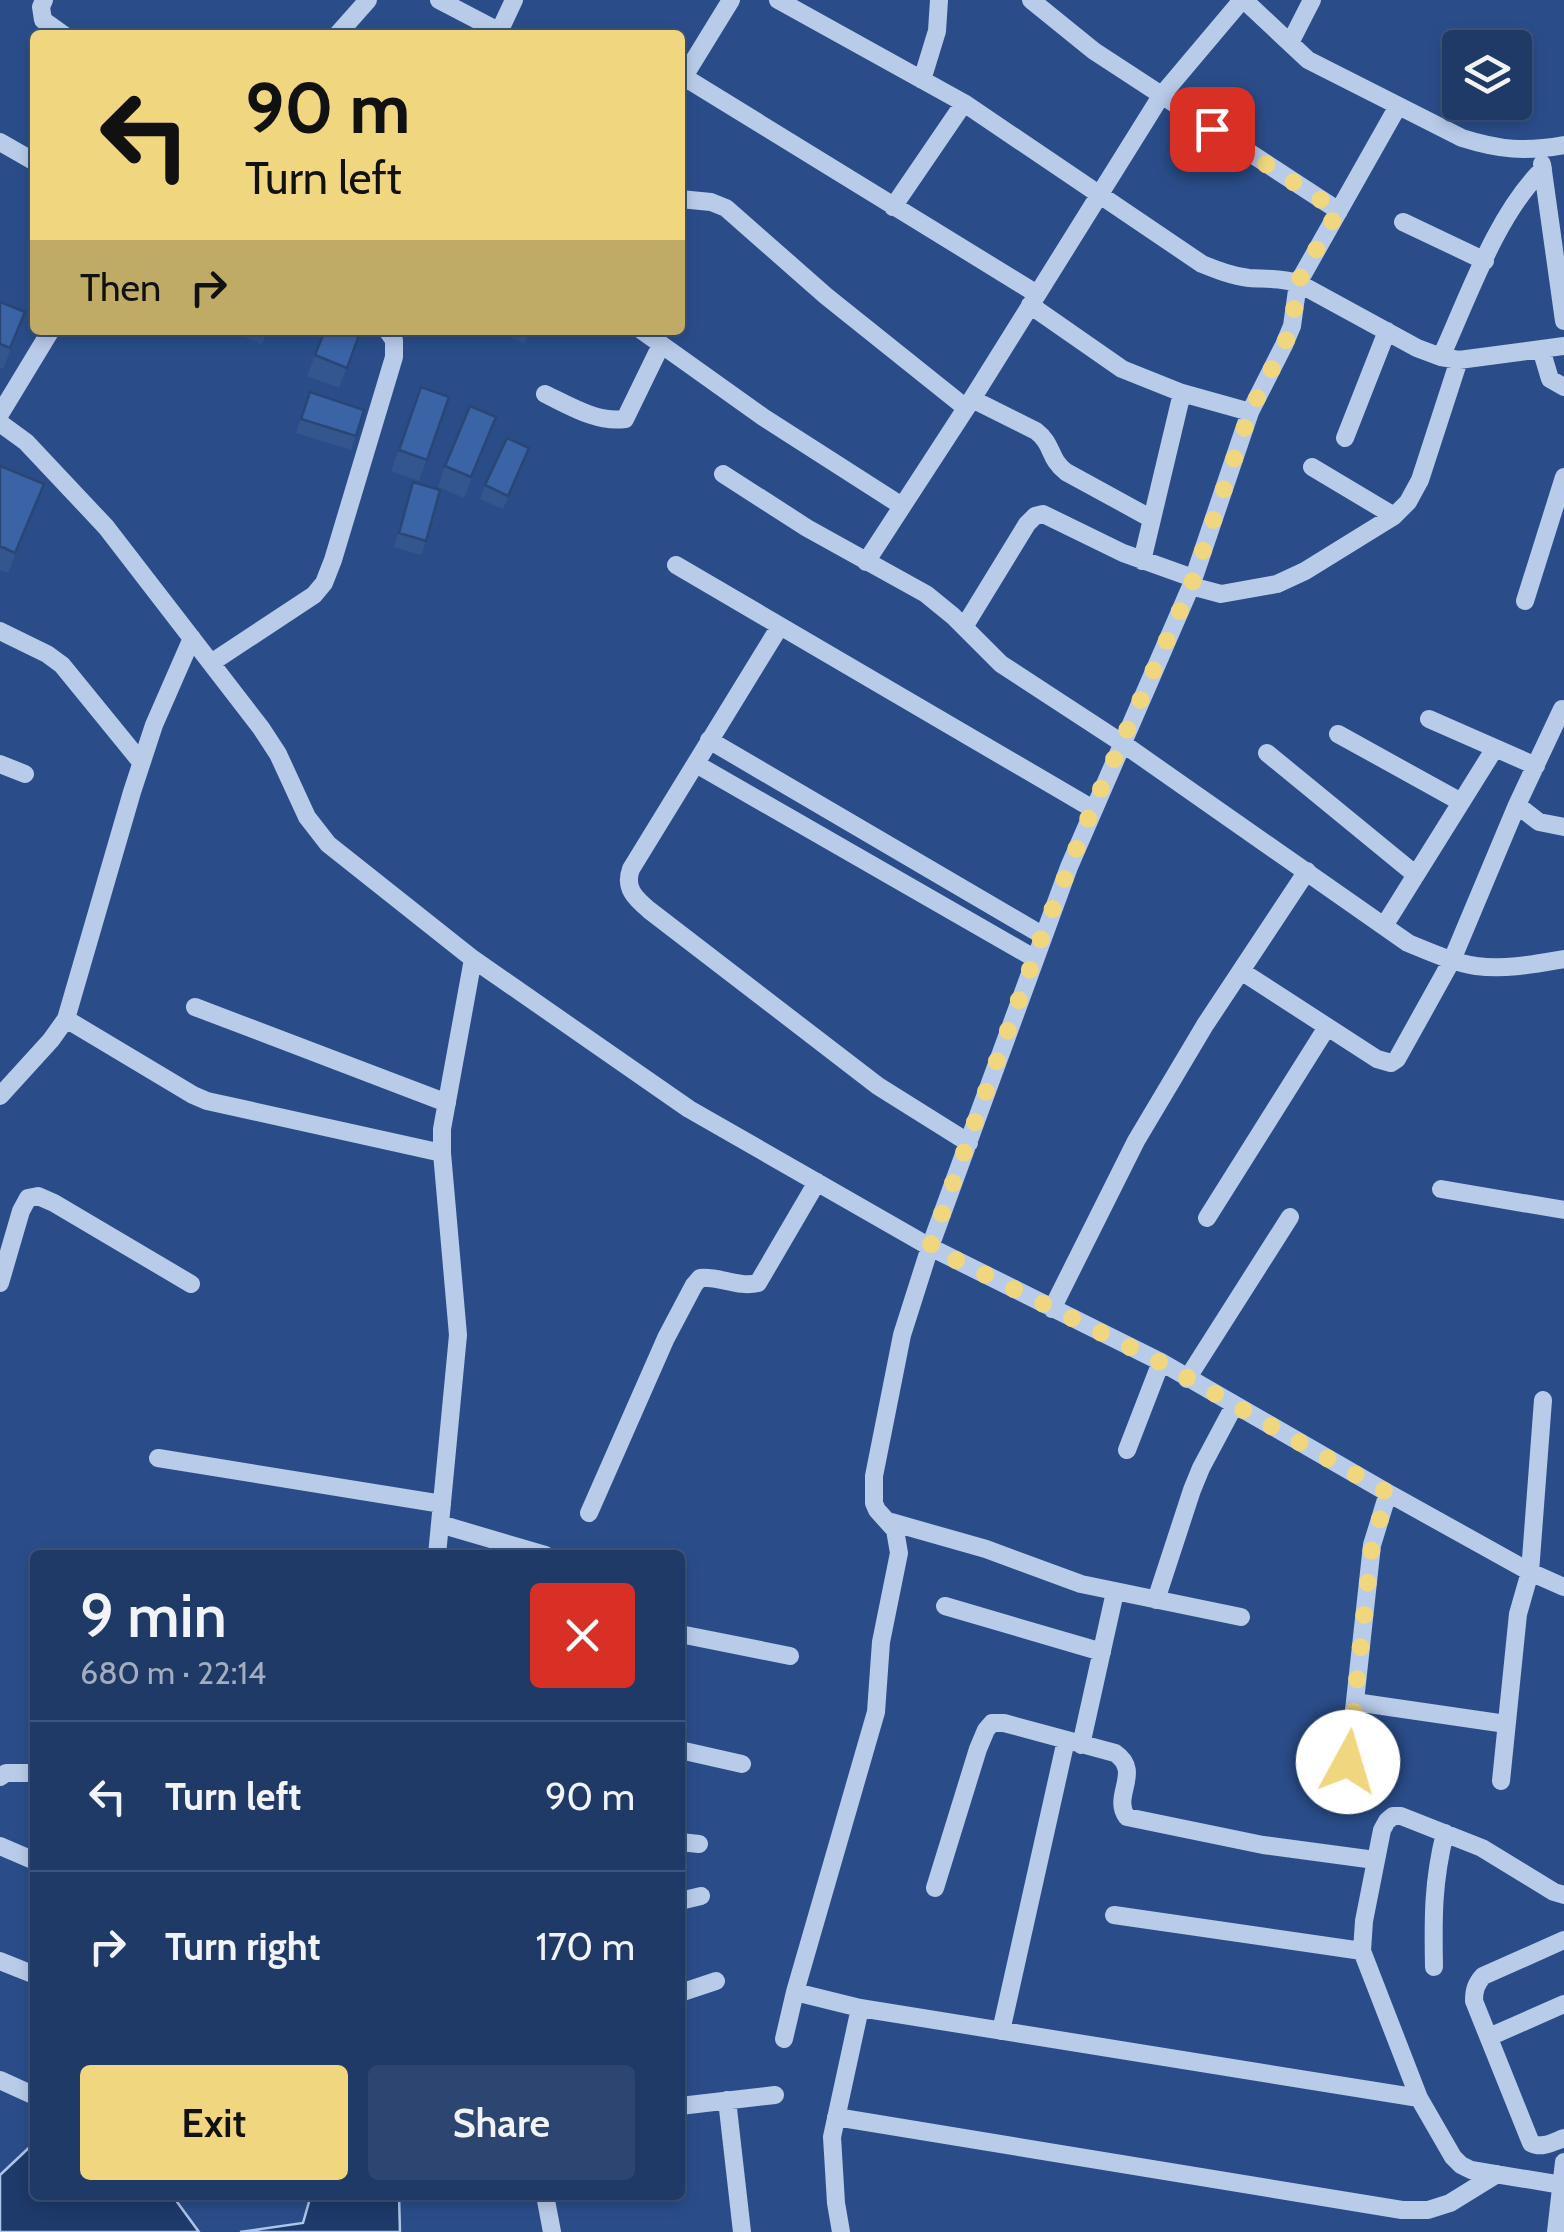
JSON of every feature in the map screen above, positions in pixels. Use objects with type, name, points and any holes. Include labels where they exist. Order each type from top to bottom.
[{"type":"street","points":[[341,30],[368,0]]},
{"type":"street","points":[[438,0],[496,30]]},
{"type":"street","points":[[503,30],[514,0]]},
{"type":"street","points":[[685,75],[732,0]]},
{"type":"street","points":[[778,0],[964,103],[1202,264],[1250,278],[1298,282],[1387,331],[1450,359],[1564,346]]},
{"type":"street","points":[[922,80],[937,31],[939,0]]},
{"type":"street","points":[[1032,0],[1094,51],[1338,211]]},
{"type":"street","points":[[866,562],[1162,96],[1243,0],[1308,60],[1462,138],[1514,150],[1564,145]]},
{"type":"street","points":[[1290,43],[1312,0]]},
{"type":"street","points":[[38,2],[43,20],[57,30]]},
{"type":"street","points":[[685,82],[893,207],[1034,300],[1122,368],[1182,393],[1250,412]]},
{"type":"street","points":[[893,207],[964,103]]},
{"type":"street","points":[[784,2039],[794,1992],[876,1712],[881,1642],[900,1553],[895,1530],[874,1502],[874,1476],[902,1335],[1042,936],[1092,809],[1192,582],[1250,412],[1292,326],[1298,282],[1398,106]]},
{"type":"street","points":[[0,142],[30,159]]},
{"type":"street","points":[[1540,149],[1564,321]]},
{"type":"street","points":[[964,627],[1034,516],[1043,514],[1056,519],[1221,594],[1277,584],[1305,572],[1394,516],[1408,502],[1420,480],[1450,359],[1484,261],[1517,199],[1543,169]]},
{"type":"street","points":[[685,199],[726,208],[826,296],[969,403],[1036,431],[1046,438],[1056,464],[1066,472],[1152,519]]},
{"type":"street","points":[[1404,222],[1484,261]]},
{"type":"street","points":[[1345,438],[1387,331]]},
{"type":"street","points":[[0,414],[48,335]]},
{"type":"street","points":[[211,663],[314,595],[324,582],[394,357],[390,335]]},
{"type":"street","points":[[647,335],[902,506]]},
{"type":"street","points":[[545,394],[612,421],[625,419],[661,345]]},
{"type":"street","points":[[1540,349],[1550,379],[1564,387]]},
{"type":"street","points":[[1142,560],[1182,393]]},
{"type":"street","points":[[0,423],[26,442],[106,527],[261,728],[308,817],[328,844],[474,959],[689,1109],[930,1247],[1160,1362],[1388,1493],[1564,1587]]},
{"type":"street","points":[[1312,467],[1394,516]]},
{"type":"street","points":[[723,474],[807,528],[926,594],[1002,664],[1408,943],[1478,966],[1517,967],[1564,959]]},
{"type":"street","points":[[1525,601],[1564,477]]},
{"type":"street","points":[[676,565],[1092,809]]},
{"type":"street","points":[[780,626],[631,869],[628,888],[635,898],[878,1086],[968,1144]]},
{"type":"street","points":[[0,631],[62,665],[141,762]]},
{"type":"street","points":[[0,1096],[66,1018],[141,762],[192,638]]},
{"type":"street","points":[[1240,971],[1377,1059],[1391,1062],[1397,1058],[1452,960],[1562,709]]},
{"type":"street","points":[[1429,719],[1536,766]]},
{"type":"street","points":[[1338,734],[1461,802]]},
{"type":"street","points":[[710,740],[1042,936]]},
{"type":"street","points":[[1384,926],[1494,748]]},
{"type":"street","points":[[1267,753],[1416,875]]},
{"type":"street","points":[[0,764],[25,774]]},
{"type":"street","points":[[696,764],[1034,958]]},
{"type":"street","points":[[1517,805],[1539,822],[1564,827]]},
{"type":"street","points":[[831,841],[843,819]]},
{"type":"street","points":[[1052,1310],[1136,1141],[1205,1024],[1307,871]]},
{"type":"street","points":[[437,1550],[458,1362],[458,1309],[442,1129],[474,959]]},
{"type":"street","points":[[195,1007],[447,1103]]},
{"type":"street","points":[[66,1018],[208,1101],[442,1153]]},
{"type":"street","points":[[1208,1218],[1327,1027]]},
{"type":"street","points":[[589,1513],[694,1284],[708,1277],[741,1284],[758,1283],[816,1182]]},
{"type":"street","points":[[1441,1189],[1564,1210]]},
{"type":"street","points":[[0,1283],[20,1211],[28,1198],[38,1196],[191,1284]]},
{"type":"street","points":[[1187,1379],[1290,1217]]},
{"type":"street","points":[[1128,1450],[1160,1362]]},
{"type":"street","points":[[1500,1781],[1518,1614],[1530,1572],[1543,1400]]},
{"type":"street","points":[[1156,1600],[1201,1468],[1234,1406]]},
{"type":"street","points":[[158,1458],[442,1504]]},
{"type":"street","points":[[1345,1792],[1372,1545],[1388,1493]]},
{"type":"street","points":[[890,1522],[986,1549],[1081,1584],[1241,1617]]},
{"type":"street","points":[[440,1524],[528,1550]]},
{"type":"street","points":[[1001,2031],[1074,1742],[1102,1652],[1114,1592]]},
{"type":"street","points":[[945,1606],[1102,1652]]},
{"type":"street","points":[[685,1635],[790,1656]]},
{"type":"street","points":[[1355,1702],[1506,1724]]},
{"type":"street","points":[[935,1888],[986,1730],[992,1723],[1122,1758],[1127,1772],[1121,1807],[1127,1818],[1263,1844],[1376,1860]]},
{"type":"street","points":[[685,1751],[742,1764]]},
{"type":"street","points":[[0,1777],[6,1773],[30,1774]]},
{"type":"street","points":[[1562,2185],[1460,2165],[1419,2098],[1362,1951],[1382,1830],[1393,1816],[1482,1848],[1564,1895]]},
{"type":"street","points":[[1434,1967],[1432,1906],[1445,1832]]},
{"type":"street","points":[[685,1842],[700,1844]]},
{"type":"street","points":[[0,1846],[30,1859]]},
{"type":"street","points":[[685,1900],[702,1896]]},
{"type":"street","points":[[1114,1915],[1362,1951]]},
{"type":"street","points":[[1564,1940],[1483,1976],[1477,1982],[1474,2001],[1531,2142],[1543,2146],[1564,2138]]},
{"type":"street","points":[[0,1960],[30,1973]]},
{"type":"street","points":[[685,1991],[716,1982]]},
{"type":"street","points":[[794,1992],[860,2008],[1419,2098]]},
{"type":"street","points":[[1488,2037],[1564,2004]]},
{"type":"street","points":[[841,2232],[832,2137],[860,2008]]},
{"type":"street","points":[[0,2080],[30,2094]]},
{"type":"street","points":[[685,2105],[775,2095]]},
{"type":"street","points":[[727,2100],[742,2232]]},
{"type":"street","points":[[836,2117],[1402,2210],[1428,2210],[1450,2203],[1497,2174]]},
{"type":"street","points":[[1559,2227],[1564,2162]]},
{"type":"street","points":[[546,2200],[552,2232]]},
{"type":"water","points":[[30,2147],[30,2200],[176,2200],[199,2232],[0,2232],[0,2175]]},
{"type":"water","points":[[310,2200],[399,2200],[400,2232],[240,2232],[303,2223]]},
{"type":"building","points":[[0,302],[25,312],[10,348],[0,344]]},
{"type":"building","points":[[323,335],[359,335],[347,368],[315,355]]},
{"type":"building","points":[[421,387],[449,397],[427,460],[399,450]]},
{"type":"building","points":[[310,392],[364,410],[356,436],[301,419]]},
{"type":"building","points":[[470,406],[496,417],[471,477],[445,466]]},
{"type":"building","points":[[507,438],[529,448],[508,496],[485,485]]},
{"type":"building","points":[[0,466],[44,484],[15,553],[0,546]]},
{"type":"building","points":[[413,482],[440,490],[426,541],[399,533]]},
{"type":"route","points":[[1212,129],[1338,211],[1298,282],[1292,326],[1250,412],[1191,586],[1092,809],[1042,936],[930,1247],[1160,1362],[1388,1493],[1372,1545],[1348,1762]]}]
